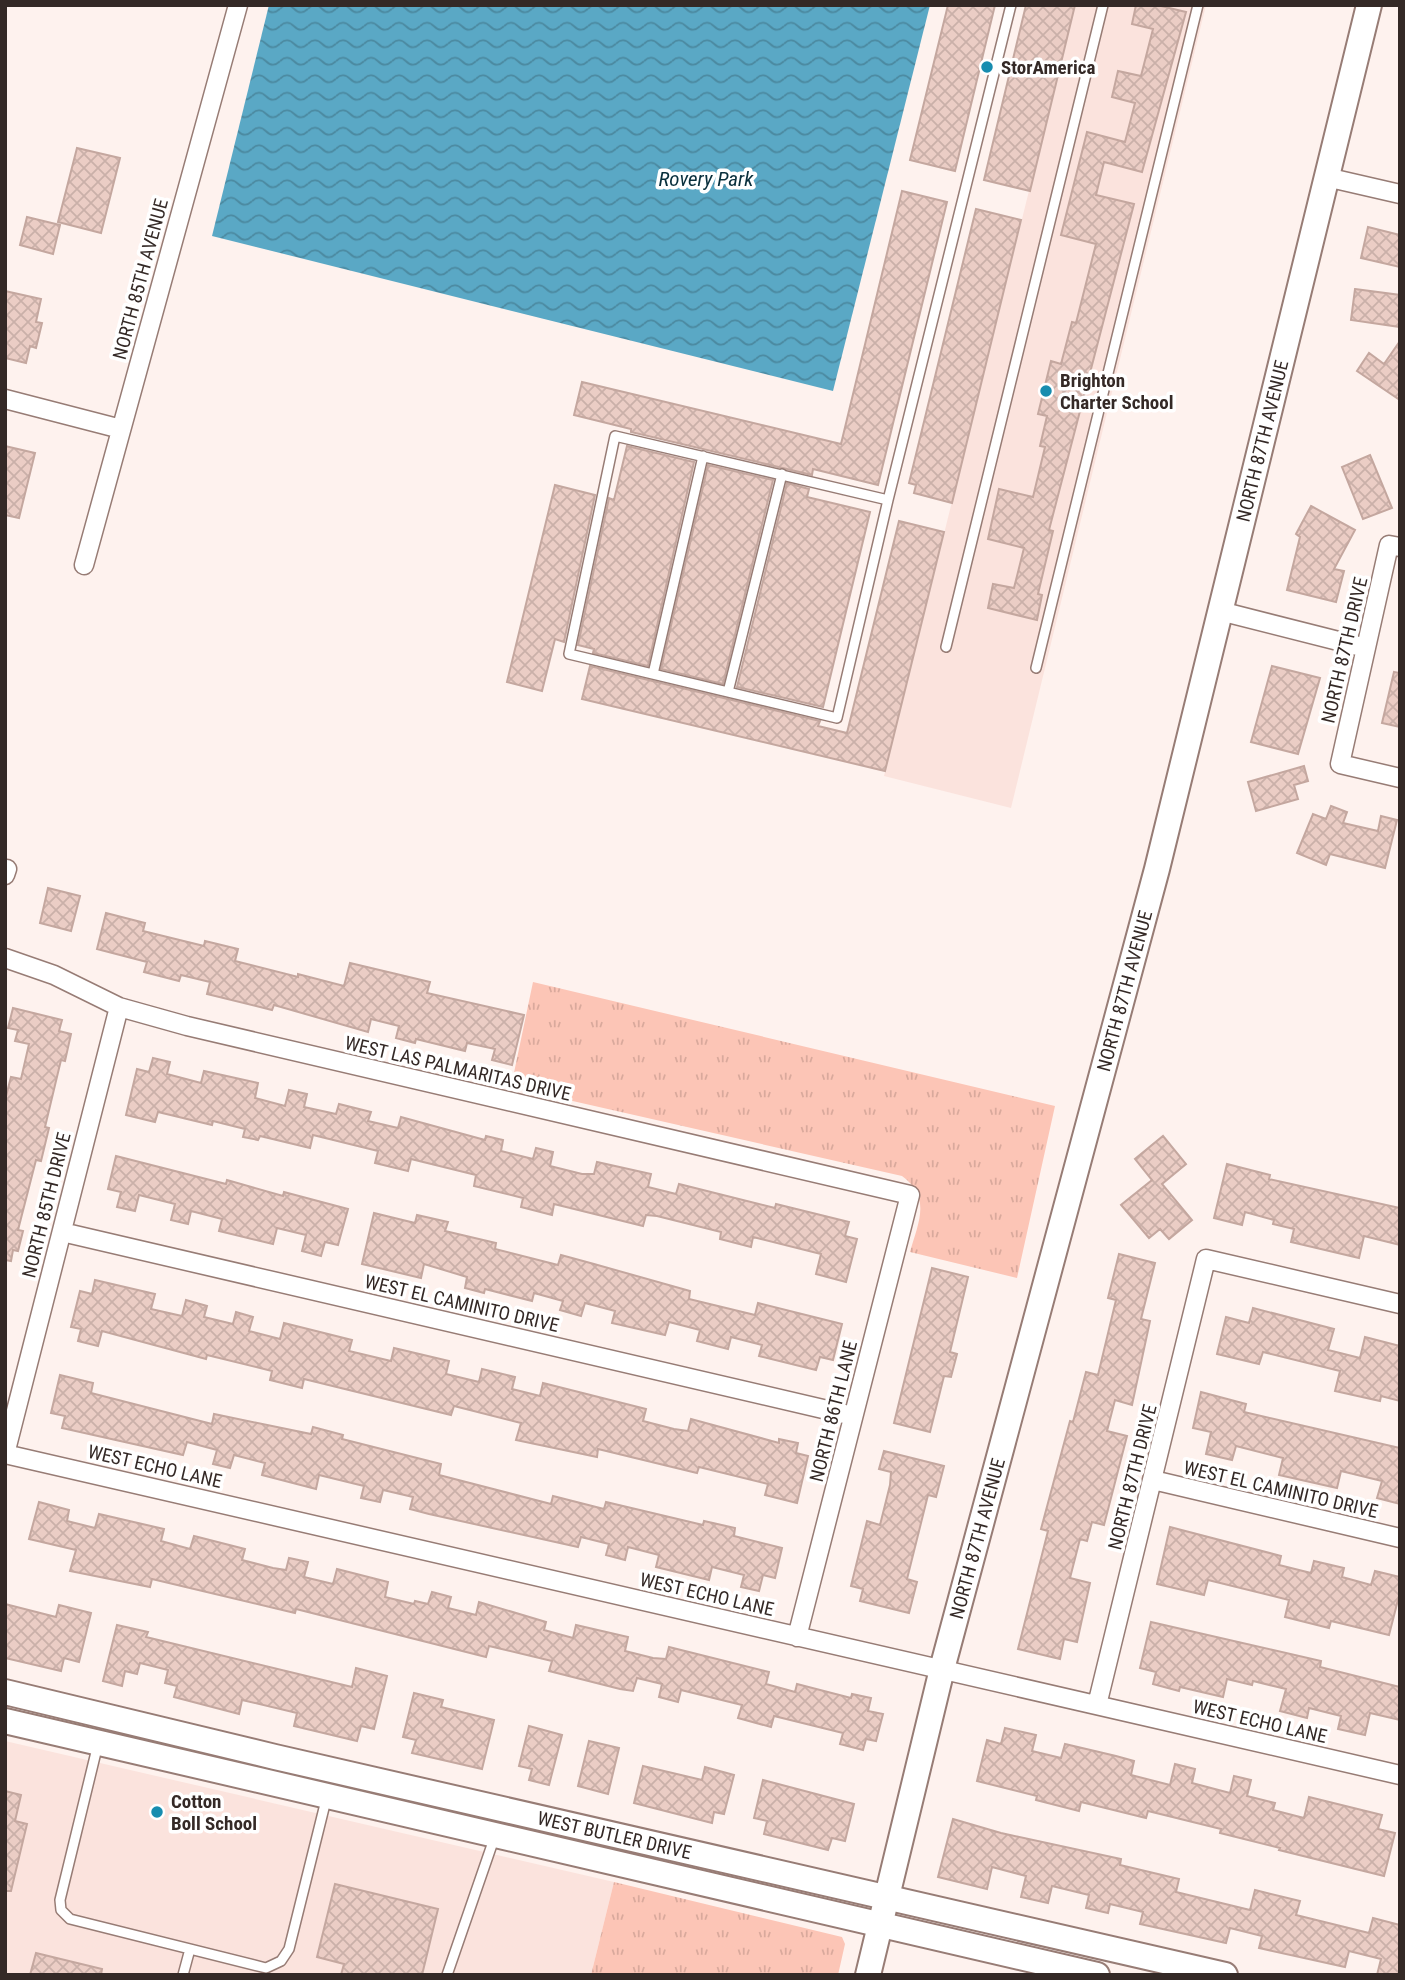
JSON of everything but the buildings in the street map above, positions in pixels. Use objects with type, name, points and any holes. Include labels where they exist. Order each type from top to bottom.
[{"type":"street","name":"NORTH 85TH AVENUE","points":[[84,565],[238,5]]},
{"type":"street","name":"NORTH 87TH AVENUE","points":[[868,1975],[942,1670],[1157,869],[1369,5]]},
{"type":"street","points":[[1326,177],[1400,194]]},
{"type":"street","points":[[5,399],[121,429]]},
{"type":"street","name":"NORTH 87TH DRIVE","points":[[1394,546],[1366,648],[1340,764],[1400,778]]},
{"type":"street","points":[[1220,611],[1366,648]]},
{"type":"street","name":"WEST LAS PALMARITAS DRIVE","points":[[5,958],[54,975],[119,1007],[187,1026],[910,1195]]},
{"type":"street","name":"NORTH 85TH DRIVE","points":[[5,1454],[119,1007]]},
{"type":"street","name":"NORTH 86TH LANE","points":[[797,1637],[910,1195]]},
{"type":"street","name":"WEST EL CAMINITO DRIVE","points":[[62,1232],[853,1416]]},
{"type":"street","name":"NORTH 87TH DRIVE","points":[[1097,1705],[1206,1259],[1400,1304]]},
{"type":"street","name":"WEST ECHO LANE","points":[[5,1454],[1400,1775]]},
{"type":"street","name":"WEST EL CAMINITO DRIVE","points":[[1153,1480],[1400,1538]]},
{"type":"street","name":"WEST BUTLER DRIVE","points":[[5,1692],[615,1836],[886,1895],[1224,1975]]},
{"type":"street","name":"WEST BUTLER DRIVE","points":[[5,1721],[1097,1975]]},
{"type":"lane","points":[[888,500],[615,436],[569,654],[837,719],[888,500],[1011,5]]},
{"type":"lane","points":[[946,647],[1103,5]]},
{"type":"lane","points":[[1036,668],[1198,5]]},
{"type":"lane","points":[[653,674],[703,456]]},
{"type":"lane","points":[[728,692],[782,474]]},
{"type":"lane","points":[[98,1742],[60,1907],[70,1919],[266,1968],[281,1961],[289,1949],[327,1795]]},
{"type":"lane","points":[[447,1975],[495,1834]]},
{"type":"lane","points":[[183,1975],[190,1949]]},
{"type":"shaded area","name":"Brighton Charter School","points":[[1075,5],[1206,5],[1011,808],[884,776]]},
{"type":"shaded area","name":"Cotton Boll School","points":[[5,1741],[614,1882],[591,1975],[5,1975]]},
{"type":"green space","points":[[533,982],[1055,1106],[1017,1278],[910,1252],[919,1221],[920,1202],[911,1184],[902,1176],[511,1087]]},
{"type":"green space","points":[[614,1882],[842,1937],[845,1944],[838,1975],[591,1975]]},
{"type":"water","name":"Rovery Park","points":[[269,5],[930,5],[833,391],[212,236]]},
{"type":"place","name":"StorAmerica","points":[[987,67]]},
{"type":"place","name":"Brighton Charter School","points":[[1046,391]]},
{"type":"place","name":"Cotton Boll School","points":[[157,1812]]}]
